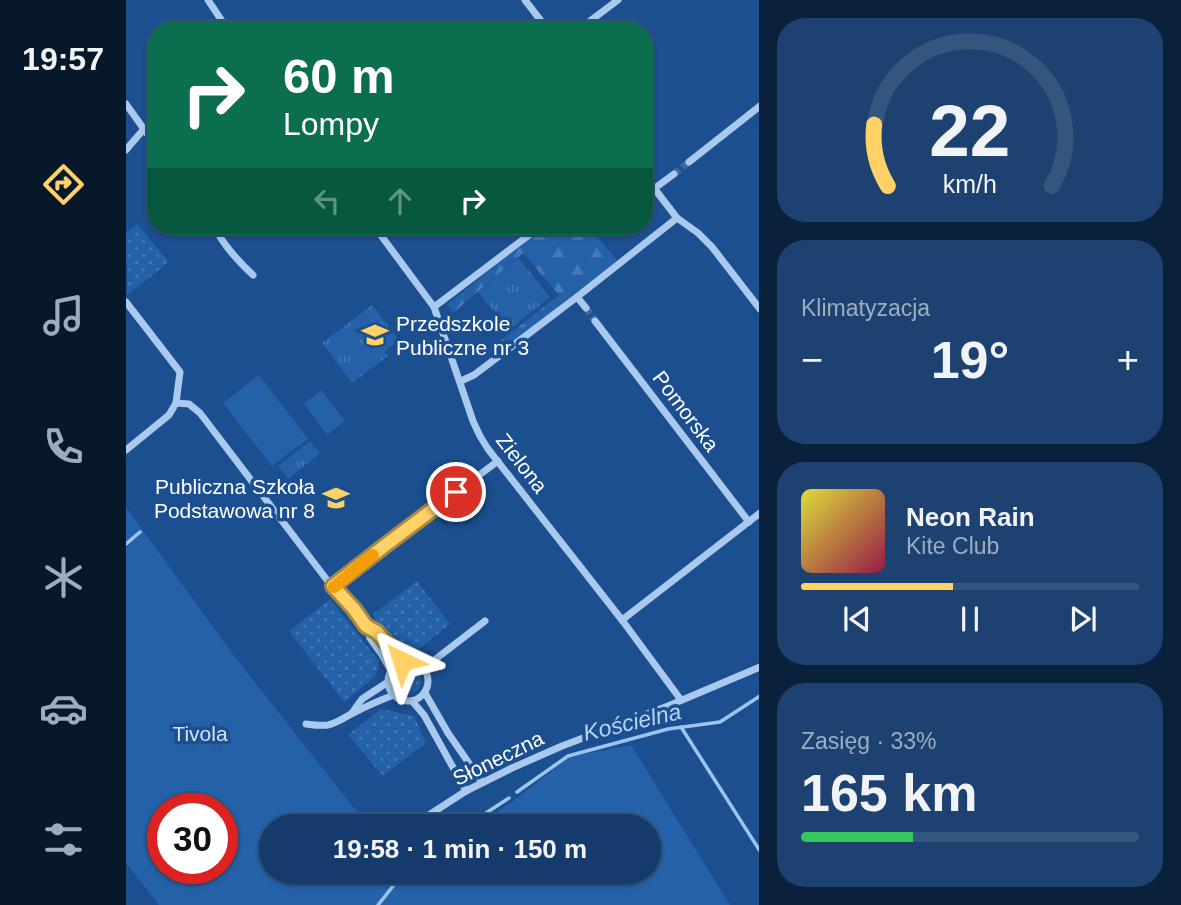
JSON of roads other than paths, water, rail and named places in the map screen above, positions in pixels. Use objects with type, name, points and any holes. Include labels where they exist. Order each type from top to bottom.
[{"type":"street","points":[[208,0],[222,21]]},
{"type":"street","points":[[524,0],[541,21]]},
{"type":"street","points":[[590,21],[618,0]]},
{"type":"street","points":[[126,104],[147,135]]},
{"type":"street","points":[[689,162],[759,106]]},
{"type":"street","points":[[126,150],[143,130]]},
{"type":"street","points":[[655,188],[674,174]]},
{"type":"street","points":[[653,186],[677,218],[712,247],[759,309]]},
{"type":"street","points":[[460,381],[474,375],[677,218]]},
{"type":"street","points":[[219,235],[238,262],[253,275]]},
{"type":"street","name":"Zielona","points":[[381,235],[434,307],[480,436],[681,700]]},
{"type":"street","points":[[434,307],[529,235]]},
{"type":"street","points":[[577,297],[586,308]]},
{"type":"street","points":[[126,302],[180,373],[176,403],[169,415],[126,450]]},
{"type":"street","name":"Pomorska","points":[[596,321],[749,522]]},
{"type":"street","points":[[176,403],[189,404],[201,412],[327,580],[354,609],[391,671]]},
{"type":"street","points":[[333,586],[498,461]]},
{"type":"street","points":[[622,620],[759,513]]},
{"type":"street","points":[[424,668],[485,621]]},
{"type":"street","points":[[366,626],[377,632],[402,661]]},
{"type":"street","points":[[402,661],[414,661],[424,668],[429,681],[421,697],[405,701],[394,695],[388,682],[391,671],[402,661]]},
{"type":"street","name":"Słoneczna","points":[[431,814],[482,782],[562,746],[759,667]]},
{"type":"street","points":[[352,713],[362,699],[388,682]]},
{"type":"street","points":[[425,693],[448,733],[482,782]]},
{"type":"street","points":[[306,723],[335,723],[394,695]]},
{"type":"street","points":[[412,701],[424,715],[466,791]]},
{"type":"waterway","points":[[126,544],[140,532]]},
{"type":"waterway","name":"Kościelna","points":[[517,792],[568,756],[668,729],[720,722],[759,697]]},
{"type":"waterway","points":[[681,727],[759,849]]},
{"type":"waterway","name":"Kościelna","points":[[484,814],[509,798]]},
{"type":"waterway","name":"Kościelna","points":[[378,905],[395,884]]},
{"type":"tunnel","points":[[674,174],[689,162]]},
{"type":"tunnel","points":[[586,308],[595,321]]},
{"type":"place","name":"Przedszkole Publiczne nr 3","points":[[375,335]]},
{"type":"place","name":"Publiczna Szkoła Podstawowa nr 8","points":[[336,498]]},
{"type":"park label","name":"Tivola","points":[[200,733]]}]
